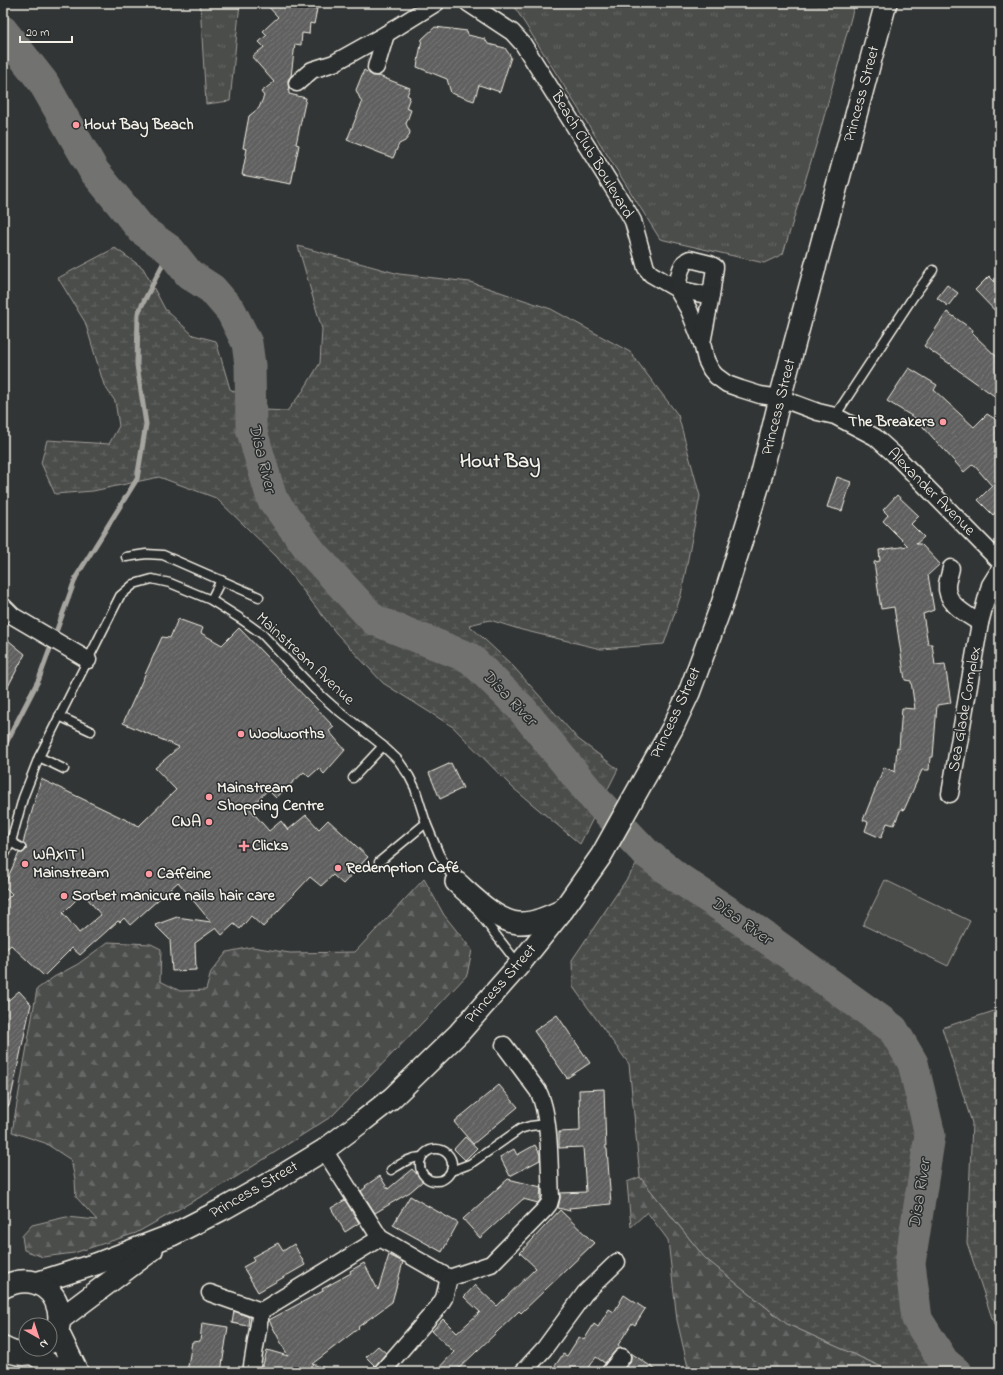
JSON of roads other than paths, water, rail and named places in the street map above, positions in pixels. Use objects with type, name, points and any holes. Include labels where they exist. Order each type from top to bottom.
[{"type":"main road","points":[[6,1282],[25,1281],[36,1283],[49,1292],[57,1305],[54,1317]]},
{"type":"main road","points":[[58,1346],[67,1353],[77,1372]]},
{"type":"main road","points":[[6,1352],[18,1353]]},
{"type":"main road","points":[[55,1357],[60,1372]]},
{"type":"street","points":[[297,83],[312,70],[334,63],[386,34],[436,3]]},
{"type":"street","name":"Beach Club Boulevard","points":[[468,3],[512,32],[524,44],[633,221],[646,268],[664,282],[677,289]]},
{"type":"street","name":"Princess Street","points":[[36,1283],[96,1264],[172,1235],[226,1208],[324,1150],[392,1098],[459,1033],[519,965],[563,910],[601,856],[672,729],[689,693],[722,604],[760,481],[780,398],[886,3]]},
{"type":"street","points":[[376,67],[386,34]]},
{"type":"street","points":[[702,343],[715,267],[710,264],[690,259],[687,260],[682,266],[677,289],[689,310],[702,343],[706,360],[711,370],[716,376],[727,384],[760,395],[780,398]]},
{"type":"street","points":[[677,289],[711,296]]},
{"type":"street","name":"Alexander Avenue","points":[[780,398],[806,408],[836,416],[875,437],[894,454],[1000,562]]},
{"type":"street","points":[[951,568],[947,585],[952,602],[961,612],[980,623]]},
{"type":"street","name":"Sea Glade Complex","points":[[950,794],[980,623],[990,585],[1000,569]]},
{"type":"street","points":[[3,606],[13,616],[88,660]]},
{"type":"street","points":[[456,882],[496,914],[518,923],[545,918],[563,910]]},
{"type":"street","points":[[324,1150],[380,1238],[449,1278],[491,1264],[549,1204],[551,1197],[547,1124],[541,1097],[504,1045]]},
{"type":"street","name":"Princess Street","points":[[58,1331],[172,1235]]},
{"type":"street","points":[[251,1372],[261,1311],[380,1238]]},
{"type":"street","points":[[524,1372],[544,1349],[586,1293],[617,1262]]},
{"type":"street","points":[[382,1372],[439,1306],[444,1298],[449,1278]]},
{"type":"street","points":[[210,1293],[261,1311]]},
{"type":"street","points":[[610,1372],[622,1357]]},
{"type":"lane","points":[[836,416],[913,297],[933,270]]},
{"type":"lane","points":[[126,557],[146,554],[163,555],[258,597]]},
{"type":"lane","name":"Mainstream Avenue","points":[[3,858],[11,842],[24,798],[39,757],[120,596],[134,584],[152,579],[170,583],[211,600],[241,618],[262,634],[324,698],[398,760],[415,788],[426,823],[439,854],[456,882],[519,965]]},
{"type":"lane","points":[[211,600],[221,580]]},
{"type":"lane","points":[[59,716],[91,731]]},
{"type":"lane","points":[[353,778],[383,746]]},
{"type":"lane","points":[[39,757],[64,769]]},
{"type":"lane","points":[[379,862],[426,823]]},
{"type":"lane","points":[[11,842],[22,848]]},
{"type":"lane","points":[[451,1171],[451,1160],[449,1156],[440,1150],[430,1150],[422,1157],[420,1167],[422,1172],[429,1180],[434,1181],[444,1179],[451,1171],[470,1164],[520,1129],[547,1124]]},
{"type":"lane","points":[[391,1170],[406,1161],[416,1157],[422,1157]]},
{"type":"waterway","name":"Disa River","points":[[3,31],[43,82],[94,171],[142,230],[170,250],[189,274],[212,289],[231,311],[247,343],[250,365],[251,428],[272,499],[313,554],[374,620],[470,658],[521,708],[595,799],[645,852],[677,877],[747,924],[893,1029],[913,1063],[930,1135],[910,1263],[917,1319],[944,1362],[956,1372]]},
{"type":"waterway","points":[[3,749],[39,679],[76,577],[137,479],[146,424],[137,365],[138,313],[170,250]]},
{"type":"place","name":"Hout Bay Beach","points":[[76,125]]},
{"type":"place","name":"The Breakers","points":[[943,422]]},
{"type":"place","name":"Woolworths","points":[[241,734]]},
{"type":"place","name":"Mainstream Shopping Centre","points":[[209,797]]},
{"type":"place","name":"CNA","points":[[209,822]]},
{"type":"place","name":"Clicks","points":[[244,846]]},
{"type":"place","name":"WAXIT | Mainstream","points":[[25,864]]},
{"type":"place","name":"Redemption Café","points":[[338,868]]},
{"type":"place","name":"Caffeine","points":[[149,874]]},
{"type":"place","name":"Sorbet manicure nails hair care","points":[[64,896]]},
{"type":"district","name":"Hout Bay","points":[[500,462]]}]
